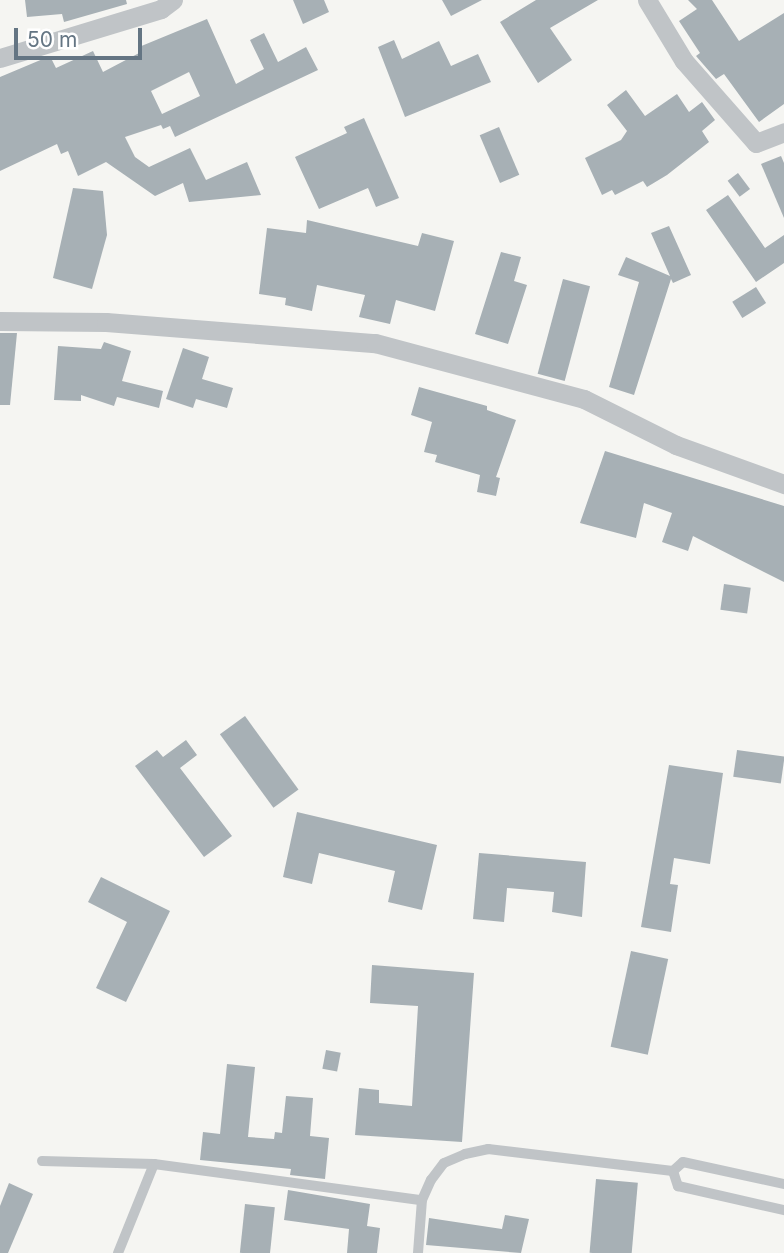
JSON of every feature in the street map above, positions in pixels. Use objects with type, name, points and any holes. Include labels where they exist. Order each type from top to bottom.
[{"type":"street","points":[[647,0],[684,61],[756,143],[784,132]]},
{"type":"street","points":[[0,58],[162,3]]},
{"type":"street","points":[[0,321],[205,328],[375,343],[584,399],[676,445],[784,484]]},
{"type":"lane","points":[[418,1253],[422,1200],[444,1164],[488,1149],[673,1171],[683,1162],[784,1184]]},
{"type":"lane","points":[[42,1161],[154,1164],[422,1200]]},
{"type":"lane","points":[[118,1253],[154,1164]]},
{"type":"lane","points":[[673,1171],[678,1186],[784,1210]]},
{"type":"building","points":[[25,0],[126,0],[127,4],[64,22],[62,14],[27,17]]},
{"type":"building","points":[[293,0],[324,0],[329,12],[303,24]]},
{"type":"building","points":[[442,0],[482,0],[451,16]]},
{"type":"building","points":[[536,0],[598,0],[550,28],[572,60],[538,83],[500,22]]},
{"type":"building","points":[[688,0],[712,0],[739,41],[784,13],[784,104],[759,122],[724,74],[716,79],[696,56],[700,53],[679,21],[697,9]]},
{"type":"building","points":[[207,19],[236,84],[264,69],[250,40],[264,33],[278,62],[306,47],[318,70],[175,137],[170,126],[163,129],[161,125],[125,137],[135,157],[149,167],[190,148],[206,180],[247,162],[261,195],[189,202],[183,183],[155,196],[106,162],[78,176],[68,151],[61,154],[57,144],[0,171],[0,77],[50,56],[56,68],[93,51],[103,72],[141,52],[139,47]],"holes":[[[189,72],[200,96],[162,114],[151,91]]]},
{"type":"building","points":[[394,40],[402,59],[439,41],[451,66],[478,54],[491,82],[405,117],[378,47]]},
{"type":"building","points":[[626,90],[645,116],[677,94],[689,112],[702,102],[715,120],[702,131],[709,142],[667,175],[647,187],[643,181],[615,195],[612,190],[602,195],[585,158],[621,140],[627,131],[607,105]]},
{"type":"building","points":[[364,118],[399,198],[376,207],[368,188],[319,209],[295,157],[347,133],[344,127]]},
{"type":"building","points":[[499,127],[519,175],[500,183],[480,135]]},
{"type":"building","points":[[781,156],[784,163],[784,218],[761,164]]},
{"type":"building","points":[[738,173],[750,189],[740,197],[728,181]]},
{"type":"building","points":[[73,188],[103,191],[107,235],[92,289],[53,278]]},
{"type":"building","points":[[728,195],[765,248],[784,235],[784,263],[756,282],[706,210]]},
{"type":"building","points":[[307,220],[418,246],[422,233],[454,241],[435,311],[396,300],[390,324],[359,317],[365,295],[317,285],[312,311],[285,305],[286,298],[259,294],[267,228],[306,233]]},
{"type":"building","points":[[669,226],[691,275],[673,283],[671,279],[634,395],[609,387],[639,282],[618,275],[626,257],[670,276],[651,233]]},
{"type":"building","points":[[501,252],[521,257],[514,281],[527,285],[508,344],[475,334]]},
{"type":"building","points":[[563,279],[590,286],[565,381],[538,374]]},
{"type":"building","points":[[756,287],[766,303],[742,318],[732,302]]},
{"type":"building","points":[[0,333],[17,333],[10,405],[0,405]]},
{"type":"building","points":[[104,342],[131,351],[122,381],[163,391],[159,408],[117,397],[114,406],[81,395],[81,401],[54,400],[58,346],[101,349]]},
{"type":"building","points":[[183,348],[209,357],[202,379],[233,388],[227,408],[196,399],[193,408],[166,399]]},
{"type":"building","points":[[419,387],[487,406],[487,410],[516,420],[496,477],[500,478],[496,496],[477,492],[480,475],[435,462],[437,455],[424,452],[432,422],[411,415]]},
{"type":"building","points":[[605,451],[784,506],[784,582],[693,536],[688,551],[662,542],[672,513],[644,503],[636,538],[580,523]]},
{"type":"building","points":[[724,584],[751,588],[747,614],[720,610]]},
{"type":"building","points":[[245,716],[298,790],[273,808],[220,734]]},
{"type":"building","points":[[186,740],[197,755],[180,768],[232,836],[204,857],[135,766],[157,750],[163,757]]},
{"type":"building","points":[[737,750],[784,757],[781,783],[733,777]]},
{"type":"building","points":[[669,765],[723,773],[710,864],[674,858],[670,884],[678,885],[671,932],[641,927]]},
{"type":"building","points":[[297,812],[437,845],[422,910],[388,902],[395,871],[319,853],[312,884],[283,877]]},
{"type":"building","points":[[479,853],[586,862],[582,917],[552,912],[554,892],[507,888],[504,922],[473,919]]},
{"type":"building","points":[[101,877],[170,911],[126,1002],[96,988],[127,922],[88,902]]},
{"type":"building","points":[[631,951],[668,959],[648,1055],[611,1047]]},
{"type":"building","points":[[372,965],[474,973],[462,1142],[355,1135],[359,1088],[379,1090],[379,1103],[412,1106],[418,1006],[370,1003]]},
{"type":"building","points":[[326,1050],[341,1053],[337,1072],[322,1069]]},
{"type":"building","points":[[227,1064],[255,1067],[248,1137],[274,1139],[275,1132],[282,1133],[286,1096],[313,1098],[310,1136],[329,1138],[325,1179],[290,1175],[291,1169],[200,1160],[203,1132],[220,1134]]},
{"type":"building","points":[[596,1179],[638,1183],[632,1253],[590,1253]]},
{"type":"building","points":[[9,1183],[33,1194],[8,1253],[0,1253],[0,1206]]},
{"type":"building","points":[[288,1190],[370,1204],[367,1226],[380,1228],[377,1253],[347,1253],[349,1229],[284,1220]]},
{"type":"building","points":[[245,1204],[275,1207],[270,1253],[240,1253]]},
{"type":"building","points":[[505,1215],[529,1219],[521,1253],[426,1245],[429,1218],[502,1229]]}]
